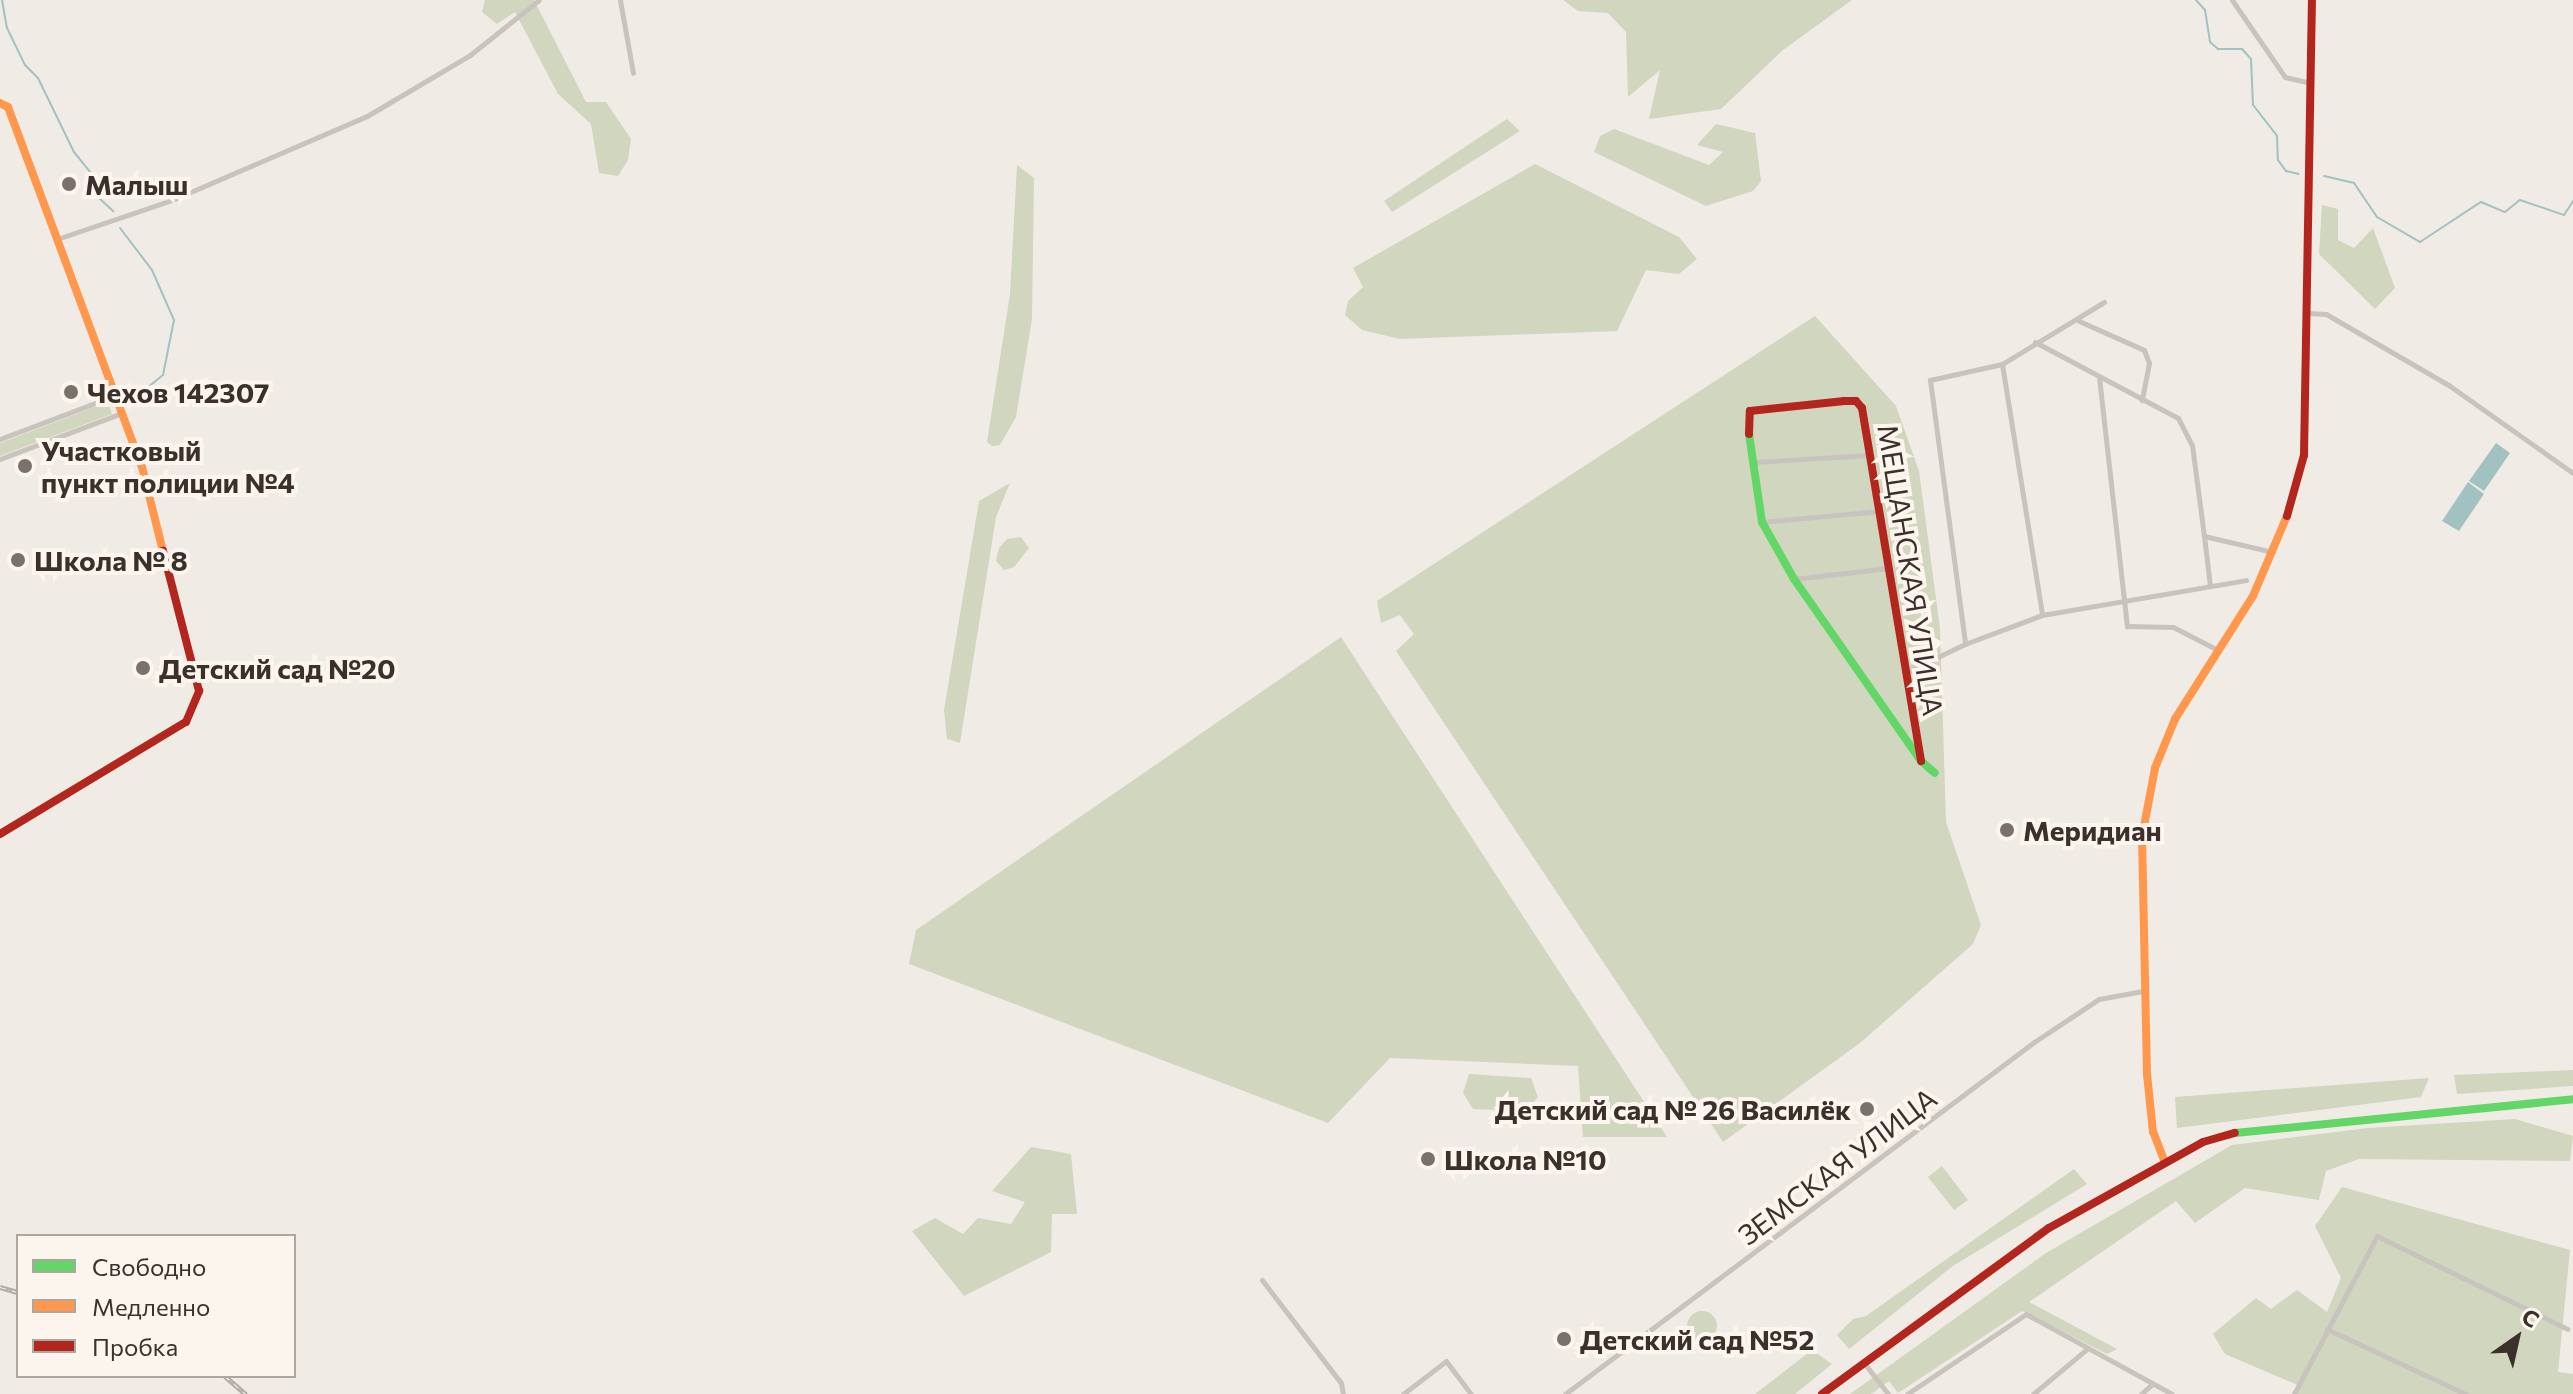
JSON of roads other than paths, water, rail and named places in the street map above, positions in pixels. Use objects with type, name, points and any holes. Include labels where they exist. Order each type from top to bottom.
[{"type":"street","points":[[56,240],[172,200],[367,116],[470,55],[539,0]]},
{"type":"street","points":[[620,0],[633,73]]},
{"type":"street","points":[[2232,0],[2285,77],[2312,84]]},
{"type":"street","points":[[2164,1160],[2153,1132],[2142,991],[2142,837],[2155,768],[2175,719],[2274,552],[2304,455],[2312,0]]},
{"type":"street","points":[[0,103],[8,107],[153,501],[199,691],[186,722],[170,734],[0,834]]},
{"type":"street","points":[[1965,644],[1927,387],[1930,380],[2002,364],[2035,342],[2079,321],[2104,302]]},
{"type":"street","points":[[2308,313],[2326,314],[2450,386],[2573,473]]},
{"type":"street","points":[[2079,321],[2144,350],[2149,363],[2142,400]]},
{"type":"street","points":[[2035,342],[2178,418],[2192,445],[2210,586]]},
{"type":"street","points":[[2002,364],[2042,615]]},
{"type":"street","points":[[2099,377],[2127,626],[2173,627],[2218,650]]},
{"type":"street","points":[[0,439],[114,396]]},
{"type":"street","name":"МЕЩАНСКАЯ УЛИЦА","points":[[1754,462],[1747,423],[1750,411],[1844,401],[1856,401],[1862,408],[1921,761]]},
{"type":"street","points":[[0,459],[122,413]]},
{"type":"street","points":[[1870,455],[1754,462],[1762,522],[1794,579],[1921,761],[1935,773]]},
{"type":"street","points":[[1762,522],[1879,511]]},
{"type":"street","points":[[2204,536],[2274,552]]},
{"type":"street","points":[[1794,579],[1888,568]]},
{"type":"street","points":[[1904,673],[1965,644],[2042,615],[2246,580]]},
{"type":"street","name":"ЗЕМСКАЯ УЛИЦА","points":[[1565,1394],[2011,1060],[2099,999],[2142,991]]},
{"type":"street","points":[[1822,1394],[1973,1280],[2164,1160],[2248,1129],[2573,1099]]},
{"type":"street","points":[[2294,1394],[2377,1236],[2568,1329]]},
{"type":"street","points":[[1262,1280],[1341,1383],[1343,1394]]},
{"type":"street","points":[[1907,1394],[2026,1314],[2172,1394]]},
{"type":"street","points":[[2327,1329],[2466,1394]]},
{"type":"street","points":[[2033,1394],[2088,1348]]},
{"type":"street","points":[[1403,1394],[1446,1361],[1471,1394]]},
{"type":"street","points":[[1863,1362],[1888,1394]]},
{"type":"street","points":[[2141,1394],[2151,1385]]},
{"type":"water","points":[[2496,443],[2510,453],[2484,491],[2469,481]]},
{"type":"water","points":[[2468,482],[2484,494],[2459,531],[2442,521]]},
{"type":"waterway","points":[[2,0],[7,28],[25,65],[38,78],[74,152],[92,174],[98,197],[113,211]]},
{"type":"waterway","points":[[2196,0],[2205,10],[2210,42],[2218,49],[2242,49],[2251,59],[2253,105],[2277,136],[2278,160],[2286,171],[2299,174]]},
{"type":"waterway","points":[[2324,176],[2354,183],[2377,217],[2420,242],[2481,202],[2505,212],[2520,200],[2564,215],[2573,201]]},
{"type":"waterway","points":[[120,228],[152,270],[174,320],[163,375],[142,392]]},
{"type":"railway","points":[[0,1287],[16,1291]]},
{"type":"railway","points":[[227,1378],[246,1394]]},
{"type":"place","name":"Малыш","points":[[69,184]]},
{"type":"place","name":"Чехов 142307","points":[[71,392]]},
{"type":"place","name":"Участковый пункт полиции №4","points":[[25,466]]},
{"type":"place","name":"Школа № 8","points":[[18,560]]},
{"type":"place","name":"Детский сад №20","points":[[143,668]]},
{"type":"place","name":"Меридиан","points":[[2007,830]]},
{"type":"place","name":"Детский сад № 26 Василёк","points":[[1867,1109]]},
{"type":"place","name":"Школа №10","points":[[1428,1159]]},
{"type":"place","name":"Детский сад №52","points":[[1564,1339]]}]
